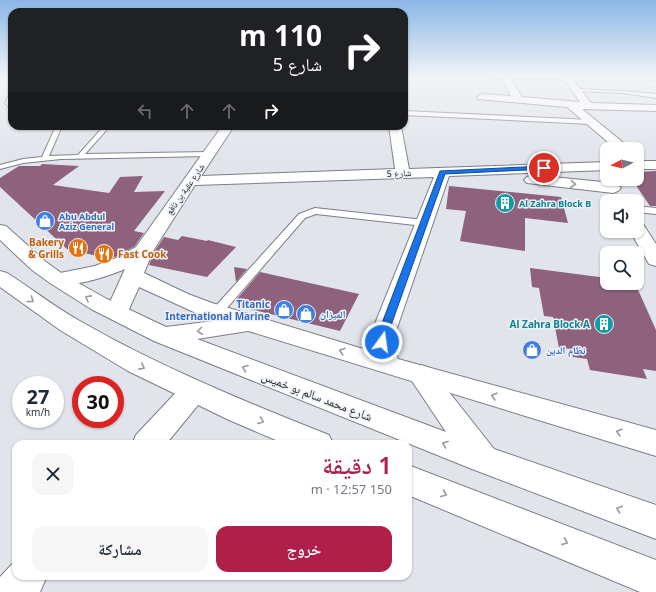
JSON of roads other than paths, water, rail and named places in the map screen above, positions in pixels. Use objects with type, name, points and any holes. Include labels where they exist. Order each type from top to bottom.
[{"type":"street","points":[[556,104],[656,108]]},
{"type":"street","points":[[571,105],[615,142]]},
{"type":"street","name":"شارع عقبة بن نافع","points":[[143,251],[225,130]]},
{"type":"street","points":[[396,130],[403,173]]},
{"type":"street","points":[[591,166],[603,176],[616,194]]},
{"type":"street","name":"شارع 5","points":[[190,181],[600,166]]},
{"type":"street","points":[[387,365],[383,353],[384,331],[424,223],[447,172],[610,194]]},
{"type":"street","name":"شارع محمد سالم بو خميس","points":[[0,230],[39,266],[57,279],[117,313],[163,335],[237,366],[483,459],[656,522]]},
{"type":"street","points":[[643,238],[656,260]]},
{"type":"street","points":[[117,313],[143,251]]},
{"type":"street","points":[[57,279],[73,278],[106,270],[143,251]]},
{"type":"street","points":[[133,276],[168,294],[253,324],[387,365],[656,443]]},
{"type":"street","points":[[0,277],[68,325],[137,364],[193,392],[308,440]]},
{"type":"street","points":[[163,335],[253,324]]},
{"type":"street","points":[[421,375],[483,459]]},
{"type":"street","points":[[151,440],[193,392]]},
{"type":"street","points":[[412,482],[656,579]]},
{"type":"street","points":[[13,592],[24,580]]},
{"type":"lane","points":[[408,113],[591,122]]},
{"type":"lane","points":[[45,158],[57,130]]},
{"type":"lane","points":[[80,156],[103,130]]},
{"type":"lane","points":[[0,167],[45,158],[209,154]]},
{"type":"lane","points":[[644,210],[656,211]]},
{"type":"lane","points":[[216,312],[302,216],[315,211],[424,223]]},
{"type":"place","name":"Al Zahra Block B","points":[[505,203]]},
{"type":"place","name":"Abu Abdul Aziz General","points":[[45,221]]},
{"type":"place","name":"Bakery & Grills","points":[[78,248]]},
{"type":"place","name":"Fast Cook","points":[[104,254]]},
{"type":"place","name":"Titanic International Marine","points":[[284,310]]},
{"type":"place","name":"الميزان","points":[[306,314]]},
{"type":"place","name":"Al Zahra Block A","points":[[604,324]]},
{"type":"place","name":"نظام الدين","points":[[532,350]]}]
